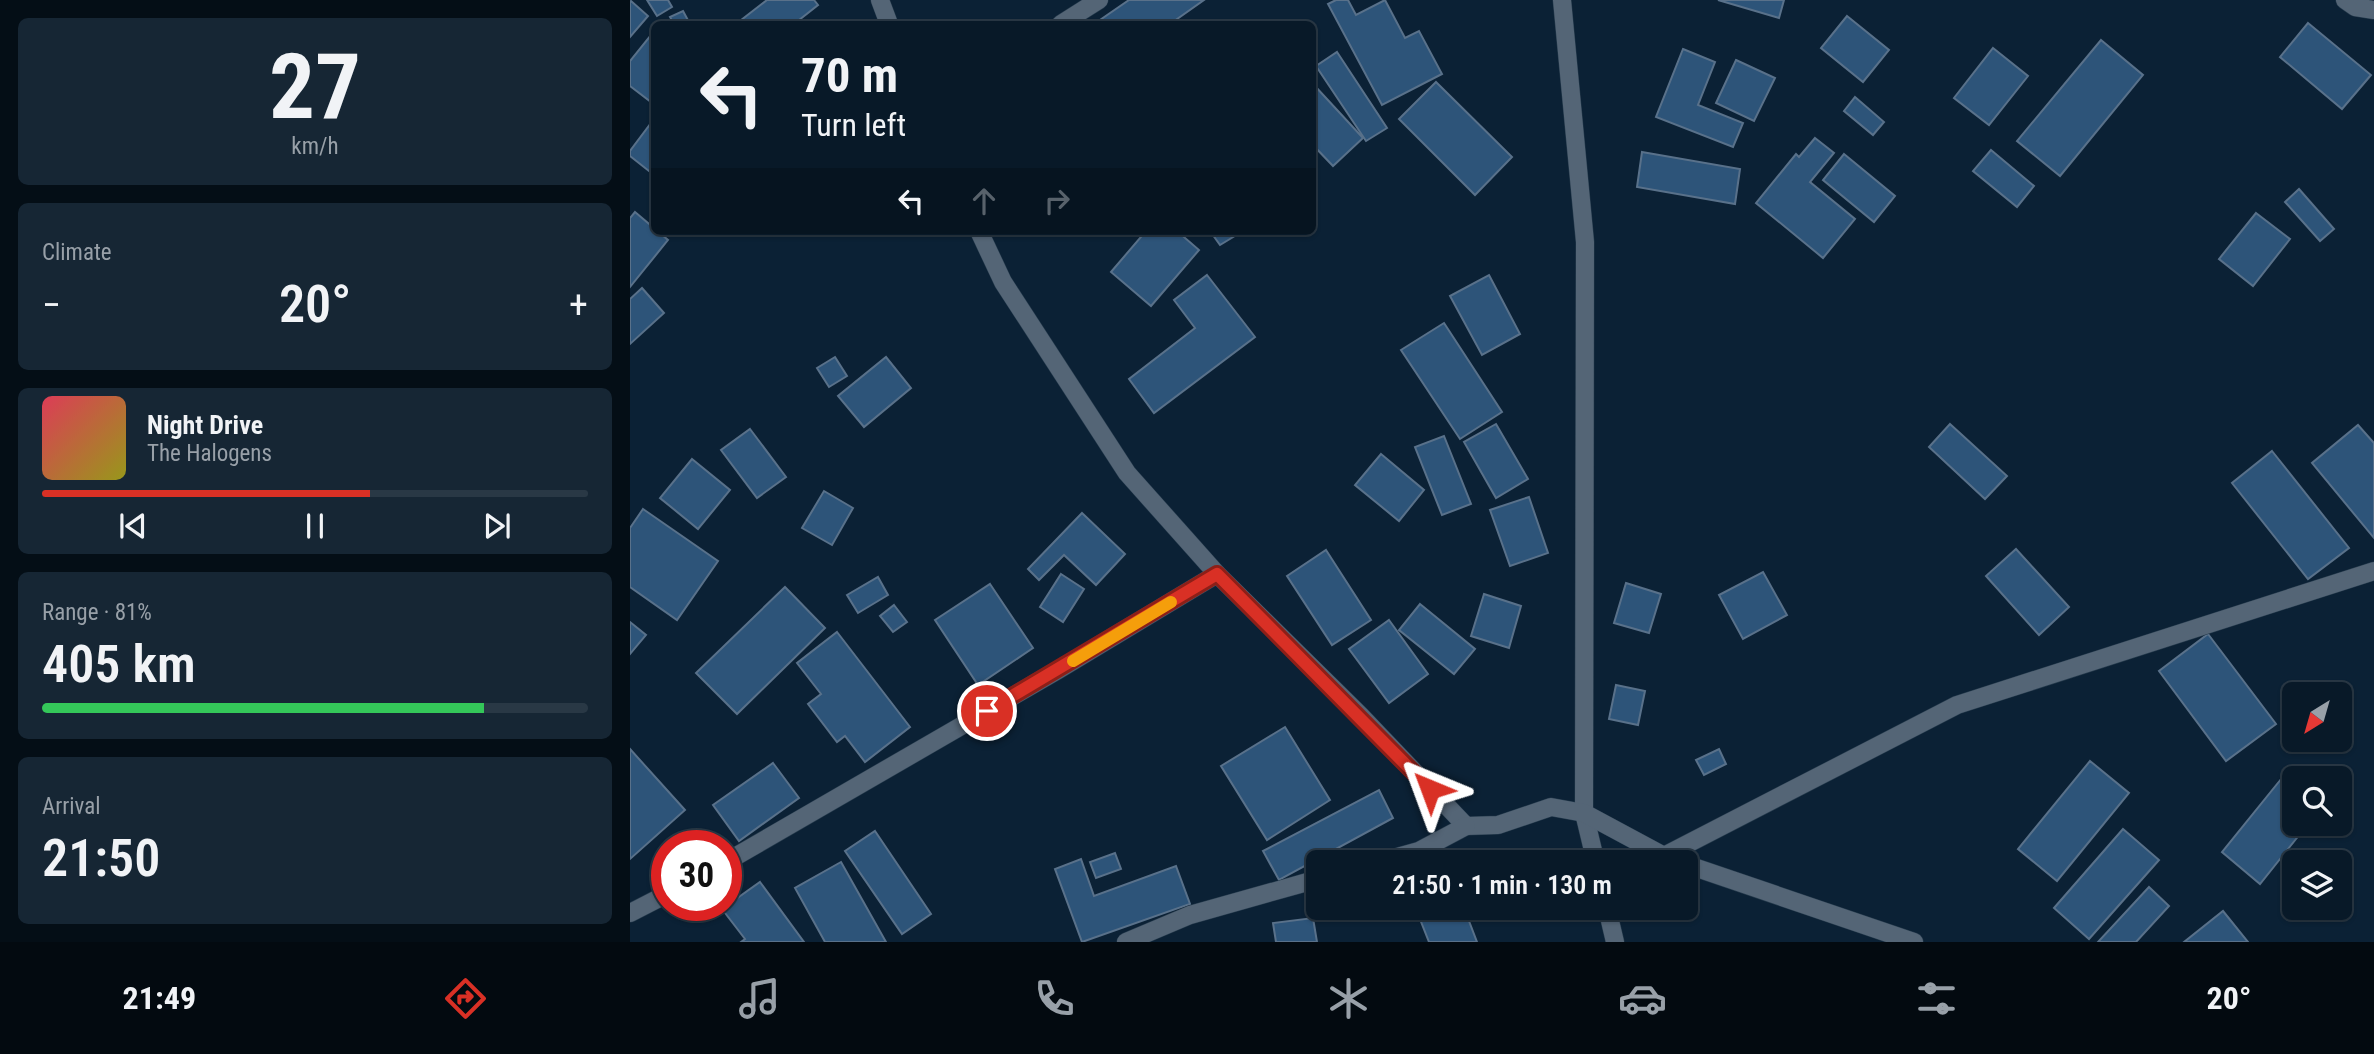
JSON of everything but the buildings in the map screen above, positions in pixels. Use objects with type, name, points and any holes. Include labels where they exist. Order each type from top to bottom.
[{"type":"street","points":[[880,0],[889,21]]},
{"type":"street","points":[[1067,21],[1099,0]]},
{"type":"street","points":[[1562,0],[1585,242],[1584,813],[1593,850]]},
{"type":"street","points":[[2345,0],[2355,7],[2374,10]]},
{"type":"street","points":[[981,235],[1003,282],[1127,473],[1217,574],[1361,716],[1466,825]]},
{"type":"street","points":[[1676,850],[1957,705],[2374,571]]},
{"type":"street","points":[[742,853],[1058,670],[1217,574]]},
{"type":"street","points":[[1421,850],[1466,825],[1498,825],[1551,807],[1584,813],[1653,850]]},
{"type":"street","points":[[1698,868],[1914,942]]},
{"type":"street","points":[[1126,942],[1190,915],[1306,882]]},
{"type":"street","points":[[630,913],[651,902]]},
{"type":"street","points":[[1610,920],[1615,942]]},
{"type":"slow traffic","points":[[1073,661],[1171,602]]},
{"type":"route","points":[[987,711],[1217,574],[1361,716],[1430,789]]}]
